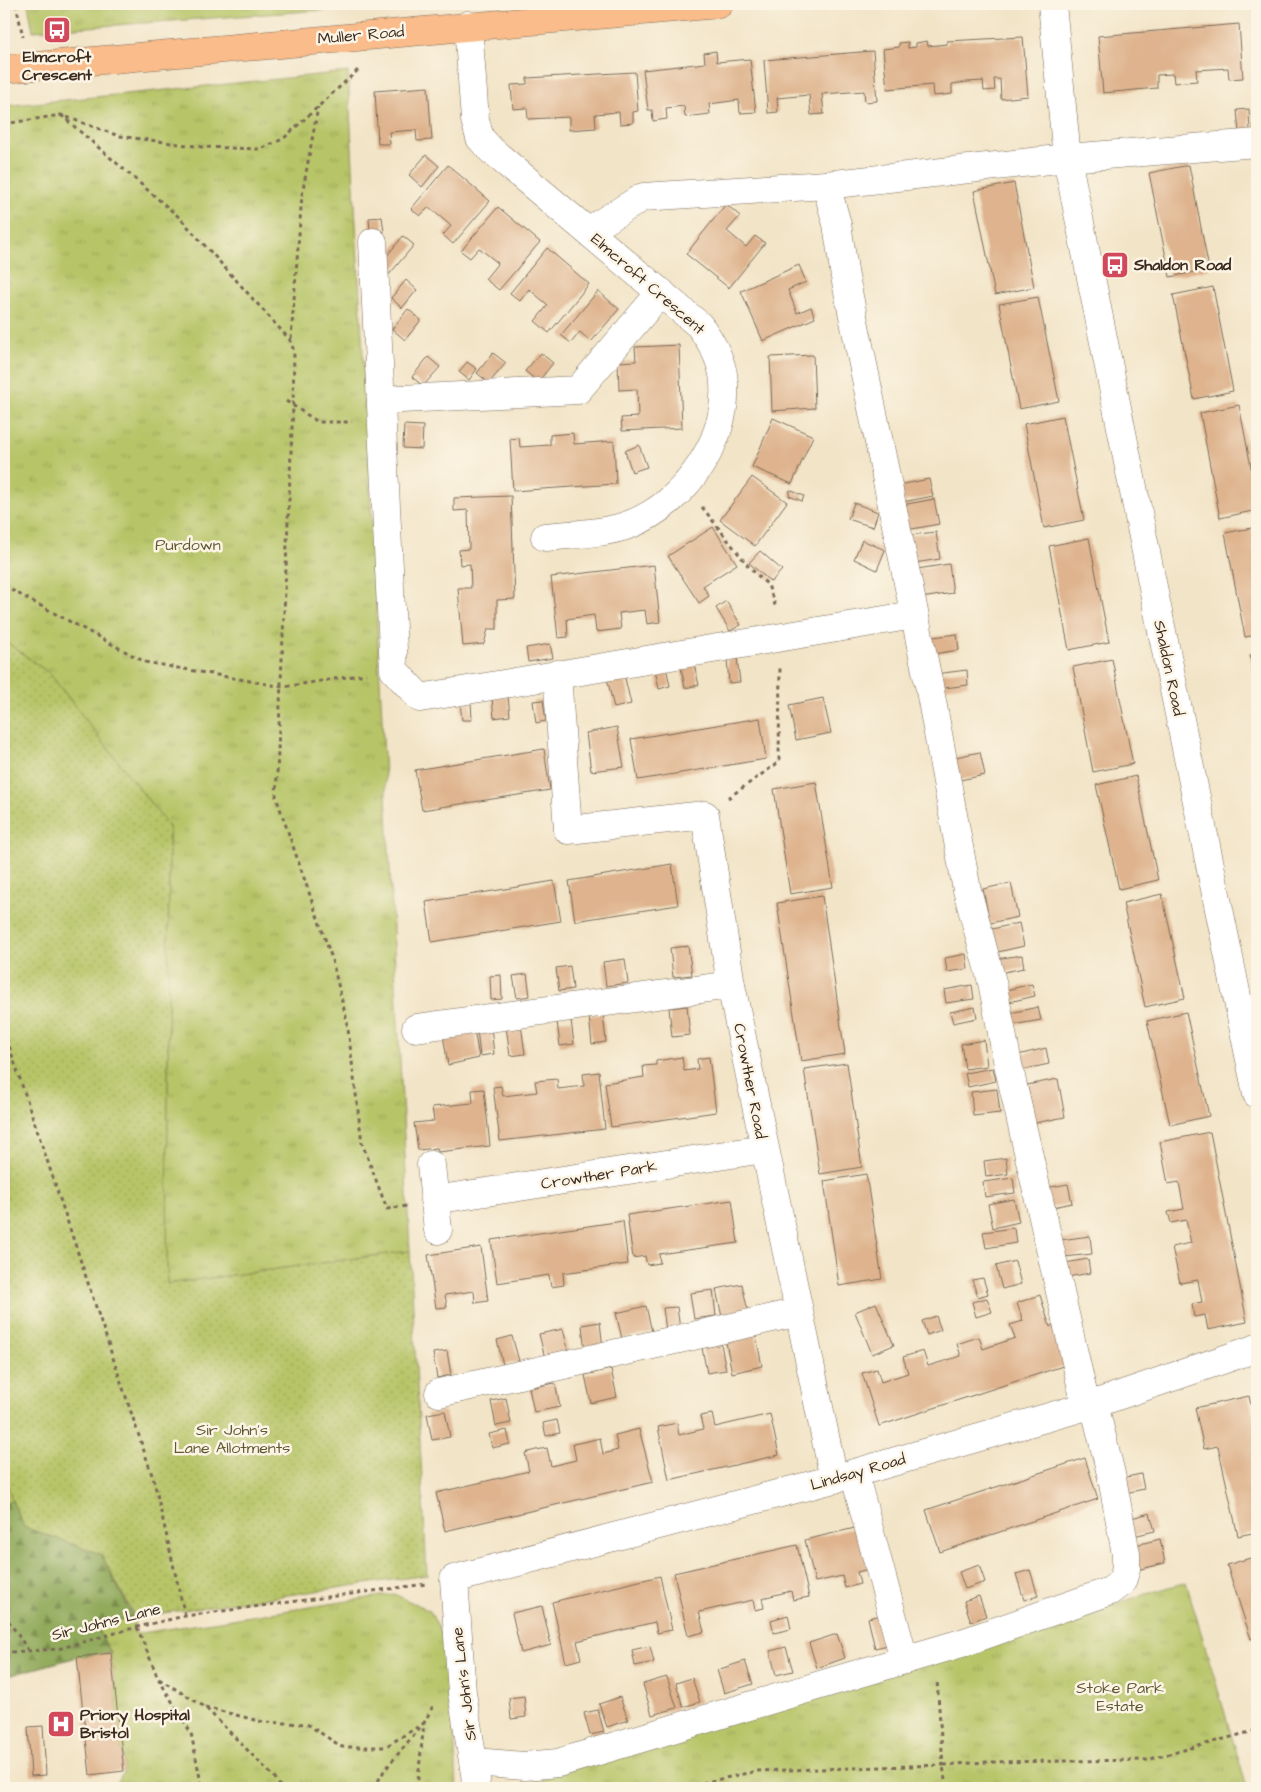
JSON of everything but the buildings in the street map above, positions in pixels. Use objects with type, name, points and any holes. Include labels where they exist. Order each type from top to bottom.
[{"type":"main road","name":"Muller Road","points":[[4,69],[468,25],[720,4]]},
{"type":"street","name":"Shaldon Road","points":[[1052,4],[1067,158],[1257,1094]]},
{"type":"street","name":"Elmcroft Crescent","points":[[468,25],[474,120],[480,138],[699,325],[712,342],[724,383],[717,434],[705,460],[683,486],[650,513],[632,524],[611,530],[545,537]]},
{"type":"street","points":[[588,231],[643,197],[826,185],[1067,158],[1257,143]]},
{"type":"street","points":[[474,1775],[558,1762],[965,1642],[1110,1591],[1122,1582],[1126,1569],[1126,1554],[1112,1478],[1090,1405],[1008,1064],[992,982],[967,890],[914,615],[845,277],[837,224],[826,185]]},
{"type":"street","points":[[373,242],[394,670],[420,698],[914,615]]},
{"type":"street","points":[[382,410],[578,390],[661,292]]},
{"type":"street","points":[[557,674],[568,830],[705,815]]},
{"type":"street","name":"Crowther Road","points":[[705,815],[731,985],[799,1312],[844,1476],[904,1659]]},
{"type":"street","points":[[416,1028],[731,985]]},
{"type":"street","name":"Crowther Park","points":[[434,1200],[764,1149]]},
{"type":"street","points":[[431,1165],[438,1230]]},
{"type":"street","points":[[439,1393],[799,1312]]},
{"type":"street","name":"Lindsay Road","points":[[454,1579],[844,1476],[1090,1405],[1257,1348]]},
{"type":"street","name":"Sir John's Lane","points":[[454,1579],[462,1693],[474,1775]]},
{"type":"path","points":[[4,124],[61,115],[119,136],[202,147],[260,149],[283,139],[358,70]]},
{"type":"path","points":[[290,340],[292,294],[302,195],[318,107]]},
{"type":"path","points":[[61,115],[180,218],[290,340],[294,351],[283,687],[276,797],[331,956],[347,1021],[362,1143],[387,1209]]},
{"type":"path","points":[[286,401],[318,422],[382,410]]},
{"type":"path","points":[[683,486],[726,535],[749,567],[768,585],[780,618],[779,762],[705,815]]},
{"type":"path","points":[[4,586],[145,662],[283,687],[394,670]]},
{"type":"path","points":[[4,1030],[154,1482],[185,1616]]},
{"type":"path","name":"Sir Johns Lane","points":[[4,1656],[12,1652],[58,1649],[185,1616],[454,1579]]},
{"type":"path","points":[[4,1614],[28,1650]]},
{"type":"path","points":[[137,1627],[158,1678],[191,1734],[202,1788]]},
{"type":"path","points":[[935,1651],[946,1788]]},
{"type":"path","points":[[158,1678],[204,1707],[275,1778],[281,1788]]},
{"type":"path","points":[[374,1788],[384,1771],[424,1723],[441,1691],[462,1693]]},
{"type":"path","points":[[204,1707],[263,1722],[307,1724],[342,1746],[385,1747],[424,1723]]},
{"type":"path","points":[[417,1788],[424,1723]]},
{"type":"path","points":[[679,1788],[757,1771],[986,1762],[1147,1760],[1257,1730]]},
{"type":"green space","points":[[28,4],[406,4],[33,31]]},
{"type":"green space","name":"Purdown","points":[[348,72],[410,1251],[167,1284],[169,827],[50,674],[4,640],[4,106]]},
{"type":"green space","name":"Sir John's Lane Allotments","points":[[4,640],[50,674],[169,827],[167,1284],[410,1251],[427,1575],[135,1617],[101,1554],[24,1527],[12,1500],[4,1473]]},
{"type":"green space","points":[[4,1473],[12,1500],[24,1527],[101,1554],[134,1619],[135,1634],[394,1594],[430,1611],[450,1652],[457,1788],[114,1788],[124,1771],[111,1653],[77,1657],[4,1677]]},
{"type":"green space","points":[[12,1500],[24,1527],[101,1554],[134,1619],[93,1621],[111,1653],[77,1657],[4,1677],[4,1504]]},
{"type":"green space","name":"Stoke Park Estate","points":[[1186,1582],[1247,1788],[511,1788]]},
{"type":"place","name":"Elmcroft Crescent","points":[[57,30]]},
{"type":"place","name":"Shaldon Road","points":[[1115,265]]},
{"type":"place","name":"Priory Hospital Bristol","points":[[61,1724]]}]
